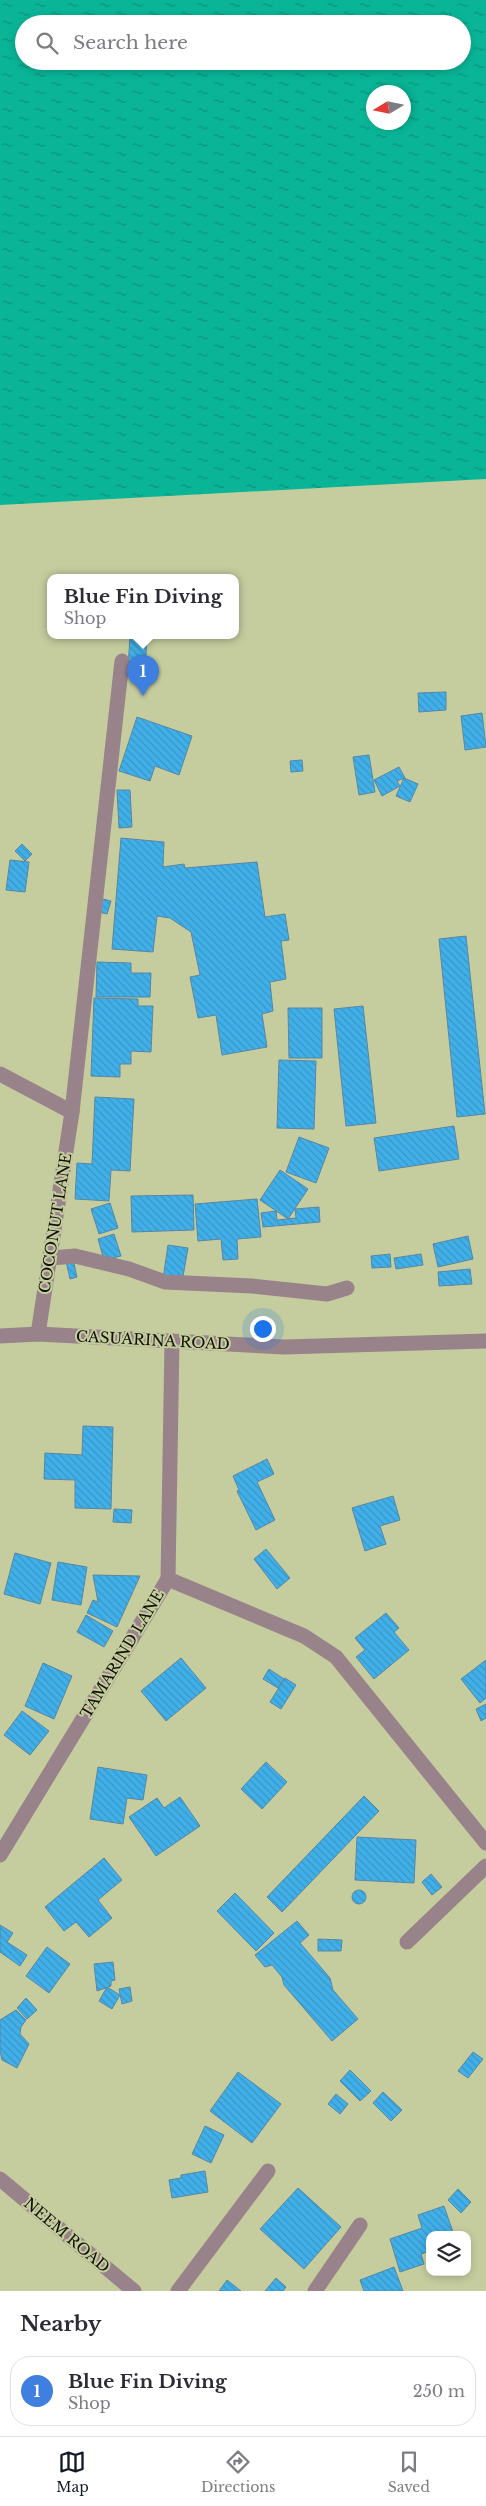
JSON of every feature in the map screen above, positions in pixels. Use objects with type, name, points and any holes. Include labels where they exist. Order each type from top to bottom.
[{"type":"street","name":"COCONUT LANE","points":[[38,1334],[72,1112],[122,661]]},
{"type":"street","points":[[0,1074],[72,1112]]},
{"type":"street","points":[[51,1258],[75,1256],[129,1269],[165,1282],[252,1286],[327,1294],[347,1288]]},
{"type":"street","name":"CASUARINA ROAD","points":[[0,1336],[38,1334],[284,1347],[486,1341]]},
{"type":"street","name":"TAMARIND LANE","points":[[0,1855],[168,1579],[172,1341]]},
{"type":"street","points":[[168,1579],[304,1636],[336,1656],[486,1843]]},
{"type":"street","points":[[407,1942],[486,1866]]},
{"type":"street","points":[[178,2291],[268,2171]]},
{"type":"street","name":"NEEM ROAD","points":[[0,2179],[134,2291]]},
{"type":"street","points":[[315,2291],[360,2225]]},
{"type":"water","points":[[0,0],[486,0],[486,479],[0,505]]},
{"type":"building","points":[[130,639],[147,639],[145,668],[128,667]]},
{"type":"building","points":[[446,692],[446,710],[419,712],[418,693]]},
{"type":"building","points":[[482,713],[486,747],[465,750],[461,716]]},
{"type":"building","points":[[137,717],[192,736],[179,775],[155,766],[150,781],[119,771]]},
{"type":"building","points":[[369,755],[375,792],[359,795],[353,757]]},
{"type":"building","points":[[302,760],[303,771],[291,772],[290,761]]},
{"type":"building","points":[[399,767],[405,778],[397,781],[400,786],[382,796],[374,780]]},
{"type":"building","points":[[404,778],[418,784],[410,802],[396,796]]},
{"type":"building","points":[[117,790],[130,790],[132,827],[119,828]]},
{"type":"building","points":[[121,838],[164,842],[163,867],[184,864],[185,868],[257,862],[265,917],[285,914],[289,940],[281,941],[286,979],[270,982],[273,1011],[262,1014],[267,1047],[222,1055],[216,1015],[198,1018],[190,977],[200,975],[191,932],[170,918],[157,916],[153,952],[112,949]]},
{"type":"building","points":[[22,844],[32,854],[25,861],[15,851]]},
{"type":"building","points":[[10,860],[29,862],[25,892],[6,890]]},
{"type":"building","points":[[103,899],[111,901],[107,914],[99,912]]},
{"type":"building","points":[[466,936],[485,1114],[457,1117],[439,939]]},
{"type":"building","points":[[97,962],[131,963],[131,973],[151,973],[150,997],[96,997]]},
{"type":"building","points":[[94,998],[138,999],[138,1006],[153,1006],[151,1052],[131,1051],[131,1064],[120,1064],[120,1077],[91,1076]]},
{"type":"building","points":[[363,1006],[376,1123],[346,1126],[334,1009]]},
{"type":"building","points":[[288,1008],[322,1008],[322,1058],[289,1058]]},
{"type":"building","points":[[279,1060],[316,1061],[314,1129],[277,1128]]},
{"type":"building","points":[[95,1097],[134,1099],[130,1171],[111,1170],[109,1201],[75,1199],[77,1163],[92,1164]]},
{"type":"building","points":[[454,1126],[459,1159],[379,1171],[374,1138]]},
{"type":"building","points":[[299,1137],[329,1148],[316,1183],[286,1172]]},
{"type":"building","points":[[280,1170],[308,1189],[288,1219],[260,1200]]},
{"type":"building","points":[[193,1195],[194,1230],[132,1232],[131,1196]]},
{"type":"building","points":[[257,1199],[261,1237],[237,1239],[238,1259],[223,1260],[221,1239],[198,1241],[195,1204]]},
{"type":"building","points":[[110,1203],[118,1228],[99,1234],[91,1209]]},
{"type":"building","points":[[319,1207],[320,1222],[263,1227],[261,1213],[276,1211],[277,1220],[296,1218],[295,1209]]},
{"type":"building","points":[[114,1234],[121,1256],[104,1260],[98,1239]]},
{"type":"building","points":[[468,1236],[473,1259],[438,1267],[433,1244]]},
{"type":"building","points":[[168,1245],[188,1248],[182,1282],[163,1279]]},
{"type":"building","points":[[390,1254],[391,1267],[372,1268],[371,1256]]},
{"type":"building","points":[[421,1254],[423,1265],[396,1269],[394,1258]]},
{"type":"building","points":[[73,1259],[77,1277],[70,1279],[66,1261]]},
{"type":"building","points":[[470,1269],[472,1284],[439,1286],[438,1272]]},
{"type":"building","points":[[83,1426],[113,1427],[111,1509],[75,1508],[75,1480],[44,1479],[45,1453],[82,1455]]},
{"type":"building","points":[[267,1459],[274,1474],[257,1482],[275,1520],[256,1530],[237,1491],[239,1490],[233,1476]]},
{"type":"building","points":[[393,1496],[400,1520],[380,1526],[386,1544],[365,1551],[352,1508]]},
{"type":"building","points":[[114,1509],[132,1510],[131,1523],[113,1522]]},
{"type":"building","points":[[266,1549],[290,1578],[277,1589],[254,1559]]},
{"type":"building","points":[[15,1553],[51,1563],[40,1604],[4,1594]]},
{"type":"building","points":[[58,1562],[87,1567],[81,1605],[52,1600]]},
{"type":"building","points":[[93,1575],[140,1576],[117,1627],[87,1613],[93,1600],[98,1602]]},
{"type":"building","points":[[386,1613],[399,1628],[394,1632],[409,1650],[374,1679],[356,1657],[365,1650],[355,1638]]},
{"type":"building","points":[[86,1615],[113,1631],[104,1647],[77,1632]]},
{"type":"building","points":[[181,1658],[206,1688],[166,1721],[141,1691]]},
{"type":"building","points":[[486,1660],[486,1698],[480,1703],[461,1679]]},
{"type":"building","points":[[43,1663],[72,1676],[54,1719],[25,1706]]},
{"type":"building","points":[[269,1669],[284,1679],[278,1688],[263,1679]]},
{"type":"building","points":[[285,1678],[296,1685],[281,1709],[270,1702]]},
{"type":"building","points":[[486,1704],[486,1718],[481,1721],[476,1709]]},
{"type":"building","points":[[22,1711],[49,1731],[30,1755],[4,1735]]},
{"type":"building","points":[[266,1762],[287,1782],[262,1809],[241,1789]]},
{"type":"building","points":[[98,1767],[147,1775],[143,1800],[127,1798],[123,1824],[90,1819]]},
{"type":"building","points":[[364,1796],[379,1811],[282,1912],[267,1897]]},
{"type":"building","points":[[180,1797],[200,1826],[156,1856],[129,1817],[157,1798],[164,1808]]},
{"type":"building","points":[[357,1837],[416,1840],[414,1883],[355,1880]]},
{"type":"building","points":[[104,1858],[122,1880],[98,1900],[112,1918],[89,1937],[76,1922],[64,1931],[45,1907]]},
{"type":"building","points":[[431,1874],[442,1887],[432,1895],[422,1882]]},
{"type":"building","points":[[359,1890],[364,1892],[366,1897],[364,1902],[359,1904],[354,1902],[352,1897],[354,1892]]},
{"type":"building","points":[[235,1893],[274,1933],[256,1951],[217,1911]]},
{"type":"building","points":[[297,1921],[309,1935],[300,1943],[330,1978],[333,1990],[358,2019],[332,2041],[284,1985],[282,1977],[272,1965],[265,1967],[255,1955]]},
{"type":"building","points":[[0,1925],[13,1933],[7,1942],[27,1955],[20,1966],[0,1952]]},
{"type":"building","points":[[318,1939],[342,1940],[341,1951],[318,1951]]},
{"type":"building","points":[[47,1947],[70,1964],[49,1993],[26,1976]]},
{"type":"building","points":[[113,1962],[115,1980],[111,1981],[111,1986],[97,1991],[94,1964]]},
{"type":"building","points":[[107,1987],[120,1995],[112,2009],[99,2001]]},
{"type":"building","points":[[130,1987],[132,2001],[122,2004],[119,1989]]},
{"type":"building","points":[[26,1998],[37,2010],[27,2019],[17,2008]]},
{"type":"building","points":[[16,2010],[26,2020],[21,2027],[20,2034],[29,2044],[17,2068],[2,2060],[0,2051],[0,2020]]},
{"type":"building","points":[[473,2052],[483,2059],[468,2078],[458,2071]]},
{"type":"building","points":[[350,2070],[371,2091],[360,2101],[340,2081]]},
{"type":"building","points":[[238,2072],[281,2104],[252,2143],[210,2111]]},
{"type":"building","points":[[383,2092],[402,2110],[391,2121],[373,2103]]},
{"type":"building","points":[[336,2094],[348,2104],[340,2114],[328,2104]]},
{"type":"building","points":[[205,2126],[224,2135],[211,2163],[192,2154]]},
{"type":"building","points":[[205,2171],[208,2192],[172,2198],[169,2180],[181,2178],[181,2175]]},
{"type":"building","points":[[298,2188],[341,2227],[304,2269],[260,2229]]},
{"type":"building","points":[[458,2189],[471,2202],[461,2213],[448,2200]]},
{"type":"building","points":[[444,2206],[453,2231],[426,2231],[426,2252],[421,2254],[424,2264],[400,2272],[390,2239],[422,2228],[418,2215]]},
{"type":"building","points":[[394,2267],[403,2291],[364,2291],[360,2280]]},
{"type":"building","points":[[276,2278],[286,2287],[283,2291],[265,2291]]},
{"type":"building","points":[[227,2280],[241,2291],[219,2291]]},
{"type":"place","name":"Blue Fin Diving","points":[[143,696]]}]
